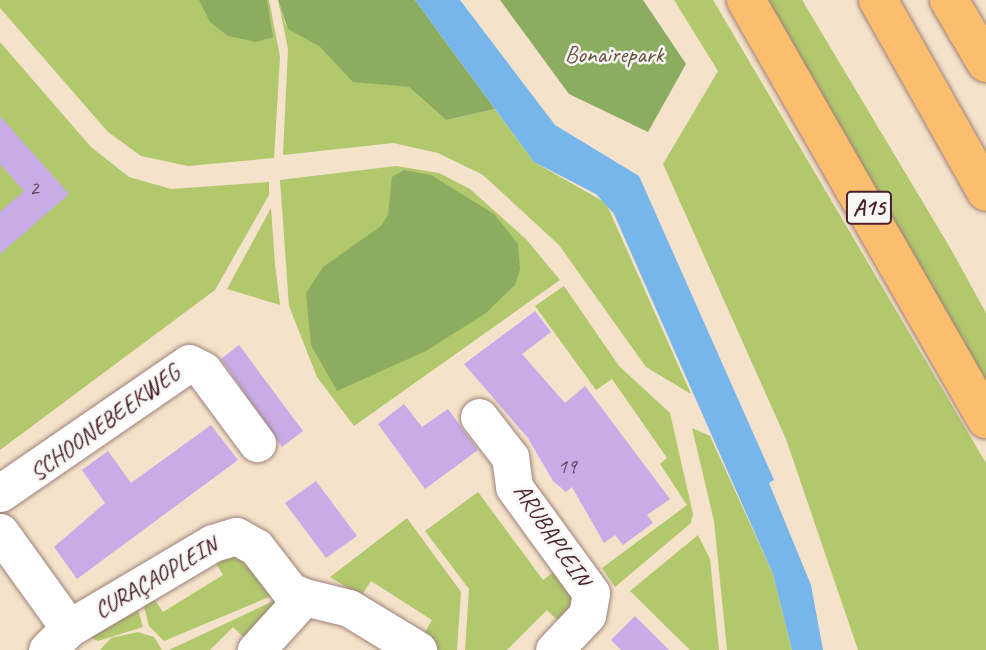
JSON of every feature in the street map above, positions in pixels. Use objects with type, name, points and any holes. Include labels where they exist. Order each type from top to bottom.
[{"type":"highway","name":"A15","points":[[746,0],[986,419]]},
{"type":"highway","points":[[878,0],[986,192]]},
{"type":"highway","points":[[949,0],[986,62]]},
{"type":"street","name":"SCHOONEBEEKWEG","points":[[0,493],[189,363],[203,370],[257,443]]},
{"type":"street","name":"ARUBAPLEIN","points":[[479,417],[510,457],[514,487],[591,593],[587,615],[554,650]]},
{"type":"street","points":[[0,532],[58,639]]},
{"type":"street","name":"CURAÇAOPLEIN","points":[[58,639],[229,536],[256,547],[290,591],[304,597]]},
{"type":"street","points":[[256,650],[304,597],[349,608],[418,650]]},
{"type":"green space","points":[[0,0],[269,0],[280,57],[274,158],[188,166],[141,156],[108,132],[0,8]]},
{"type":"green space","points":[[199,0],[267,0],[273,37],[256,42],[228,36],[210,22]]},
{"type":"green space","points":[[278,0],[286,25],[319,46],[353,81],[409,87],[446,120],[495,109],[534,162],[606,203],[691,394],[646,367],[559,245],[483,175],[438,153],[393,143],[283,155],[288,49]]},
{"type":"green space","points":[[278,0],[415,0],[495,109],[446,120],[409,87],[353,82],[319,46],[288,29]]},
{"type":"green space","name":"Bonairepark","points":[[500,0],[643,0],[686,64],[648,132],[569,94]]},
{"type":"green space","points":[[674,0],[713,0],[986,463],[986,650],[858,650],[786,439],[663,164],[718,71]]},
{"type":"green space","points":[[757,0],[802,0],[952,251],[986,313],[986,397]]},
{"type":"green space","points":[[0,42],[91,147],[129,177],[171,189],[269,182],[269,195],[215,290],[0,450]]},
{"type":"green space","points":[[396,166],[439,173],[470,189],[526,239],[560,280],[354,426],[317,377],[289,306],[280,180]]},
{"type":"green space","points":[[404,170],[431,175],[494,214],[518,244],[520,269],[515,285],[486,313],[426,351],[337,391],[311,345],[306,293],[323,267],[381,226],[388,215],[392,177]]},
{"type":"green space","points":[[271,208],[275,264],[280,305],[227,289]]},
{"type":"green space","points":[[564,286],[619,366],[670,413],[693,514],[691,523],[615,587],[602,568],[687,505],[660,464],[667,458],[612,379],[596,390],[535,306]]},
{"type":"green space","points":[[692,428],[710,436],[773,574],[792,650],[727,650],[714,521]]},
{"type":"green space","points":[[478,492],[543,580],[563,565],[577,590],[563,626],[547,610],[507,650],[465,650],[469,589],[425,531]]},
{"type":"green space","points":[[407,518],[461,592],[457,650],[438,650],[421,639],[432,620],[371,581],[361,596],[330,577]]},
{"type":"green space","points":[[698,535],[710,559],[719,650],[690,650],[630,591]]},
{"type":"green space","points":[[231,547],[281,592],[164,641],[149,626],[142,599],[150,593],[163,612],[223,575],[211,555]]},
{"type":"green space","points":[[284,596],[249,643],[233,627],[210,650],[169,650]]},
{"type":"green space","points":[[136,603],[143,627],[98,641],[90,637]]},
{"type":"green space","points":[[138,632],[154,637],[162,650],[100,650],[111,638]]},
{"type":"water","points":[[415,0],[460,0],[555,125],[639,176],[774,480],[769,483],[811,585],[823,650],[792,650],[773,574],[614,214],[596,194],[534,162]]},
{"type":"building","points":[[0,116],[69,194],[0,254],[0,212],[24,191],[0,164]]},
{"type":"building","points":[[535,311],[551,332],[522,354],[565,403],[585,386],[670,499],[647,515],[653,523],[623,545],[615,535],[604,543],[572,487],[566,492],[553,481],[528,438],[464,364]]},
{"type":"building","points":[[239,345],[303,431],[282,447],[221,359]]},
{"type":"building","points":[[404,404],[422,427],[448,409],[478,450],[425,489],[378,424]]},
{"type":"building","points":[[211,425],[238,460],[77,579],[54,547],[105,503],[82,470],[108,451],[131,483]]},
{"type":"building","points":[[316,481],[357,536],[326,558],[285,503]]},
{"type":"building","points":[[635,616],[669,650],[621,650],[611,640]]}]
